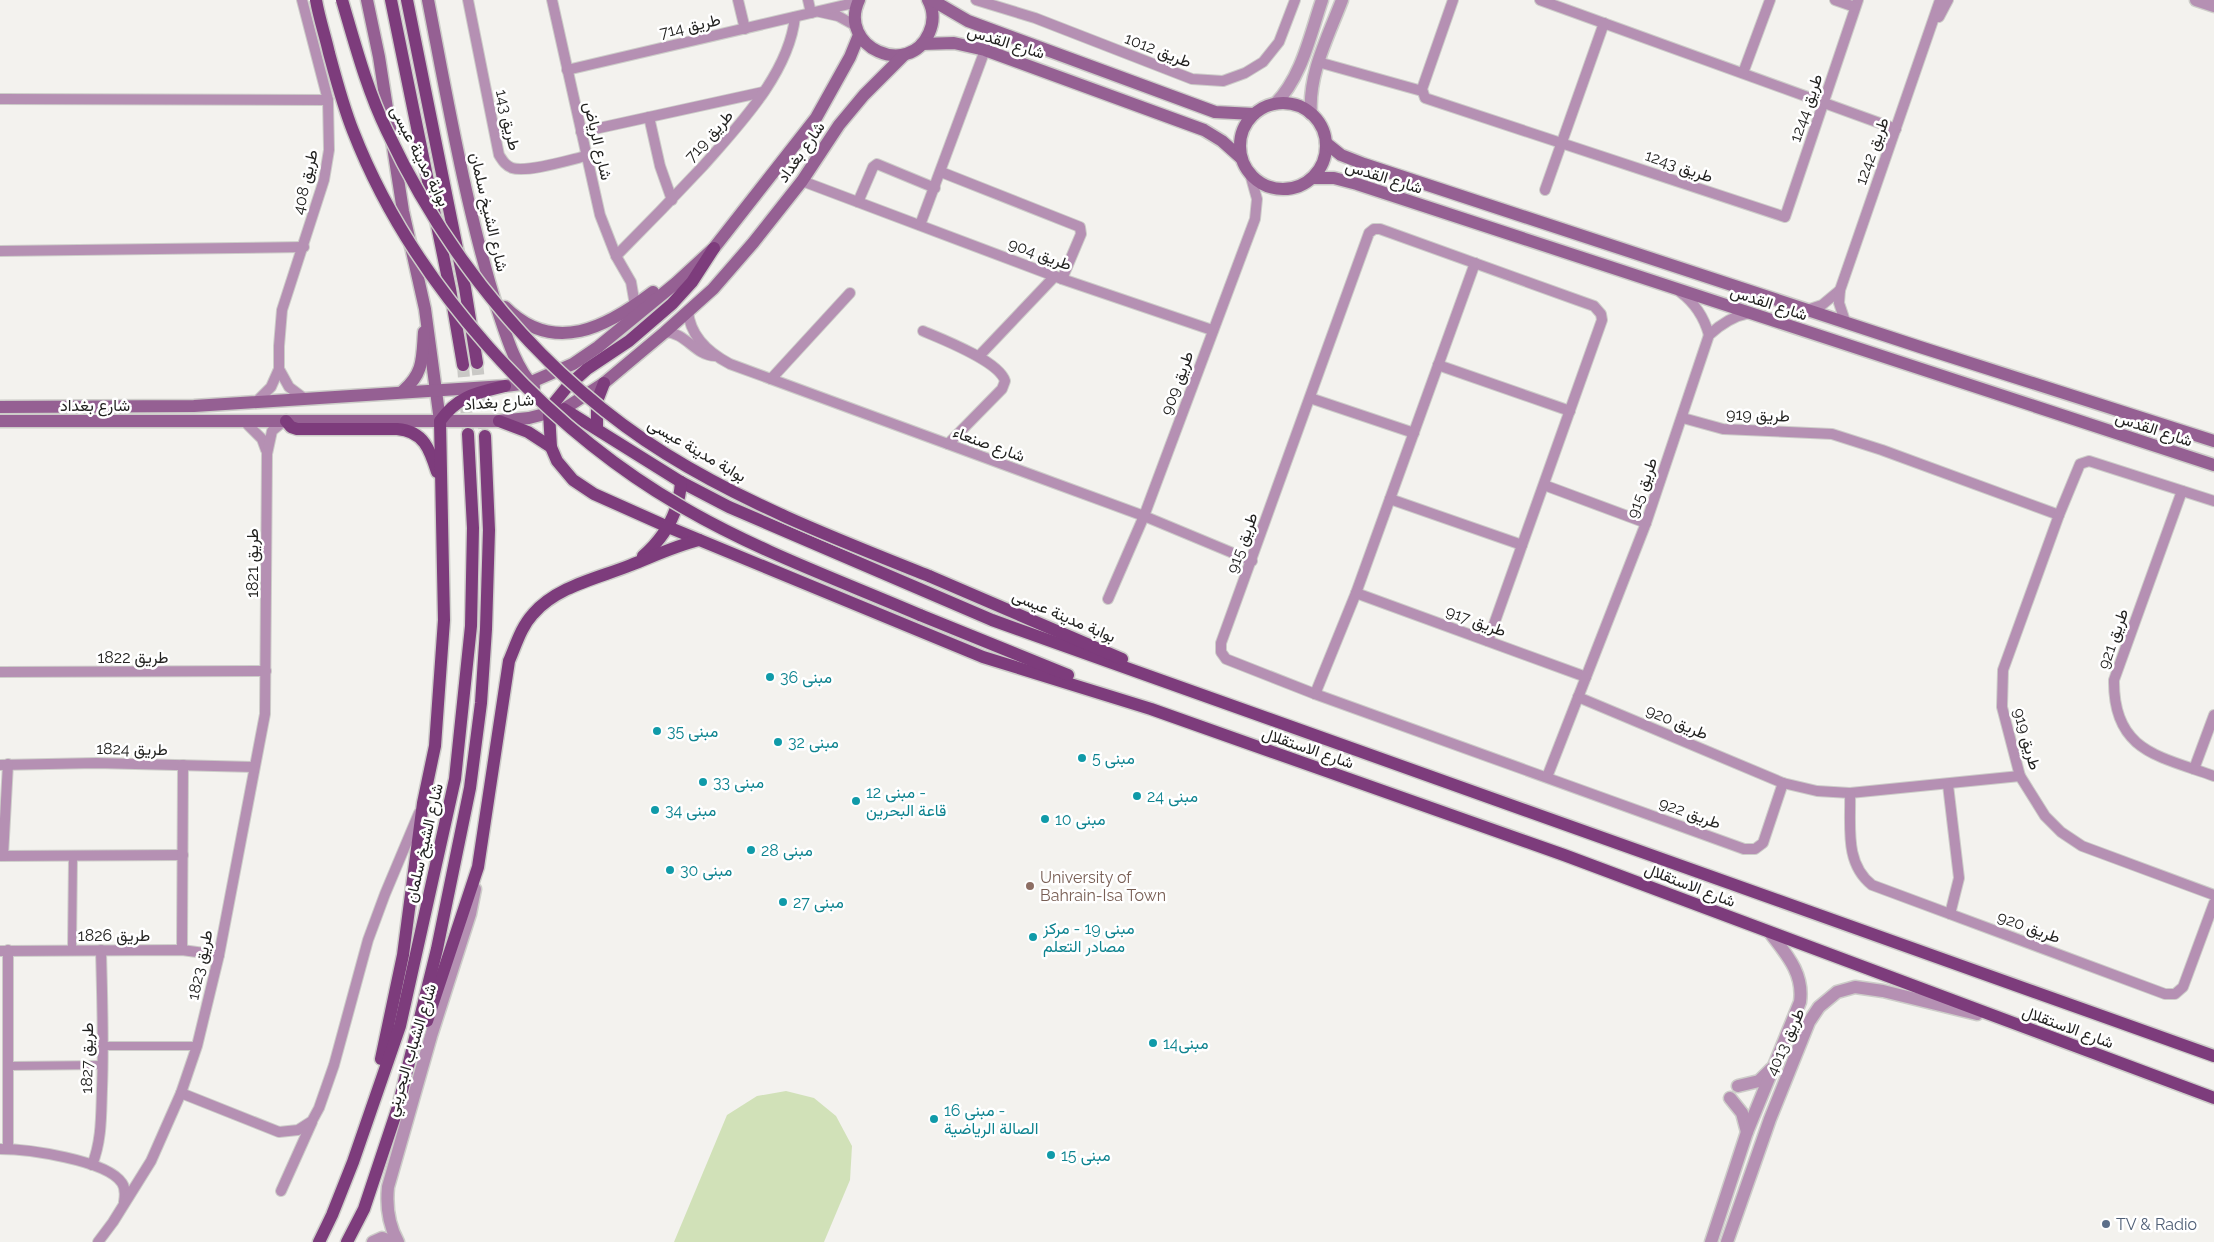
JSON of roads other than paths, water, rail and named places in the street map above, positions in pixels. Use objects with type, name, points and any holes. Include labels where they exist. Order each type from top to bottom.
[{"type":"main road","points":[[316,0],[340,91],[354,132],[376,180],[413,246],[433,275],[507,369],[570,428],[607,457],[683,507],[736,535],[920,614],[1151,709]]},
{"type":"main road","name":"بوابة مدينة عيسى","points":[[342,0],[375,104],[419,194],[444,234],[491,300],[553,365],[617,420],[666,454],[712,480],[819,532],[929,576],[1233,706]]},
{"type":"main road","points":[[367,0],[403,211],[425,309],[436,390],[441,412],[444,620],[435,746],[423,803],[403,955],[368,1115]]},
{"type":"main road","points":[[391,0],[450,289],[463,365]]},
{"type":"main road","points":[[407,0],[465,288],[477,363]]},
{"type":"main road","name":"شارع الشيخ سلمان","points":[[428,0],[464,178],[490,285],[512,350],[529,383],[556,408]]},
{"type":"main road","points":[[858,31],[868,46],[878,53],[891,56],[904,54],[922,44],[932,26],[933,16],[930,0]]},
{"type":"main road","name":"شارع القدس","points":[[930,0],[968,21],[1214,112],[1254,114]]},
{"type":"main road","name":"شارع بغداد","points":[[0,407],[194,406],[505,386],[529,383],[574,364],[598,347],[676,283],[714,248],[816,118],[850,57],[858,31],[855,18],[859,1]]},
{"type":"main road","name":"شارع القدس","points":[[922,44],[954,43],[985,50],[1204,130],[1222,141],[1241,158]]},
{"type":"main road","name":"شارع بغداد","points":[[0,421],[244,422],[441,412],[464,421],[500,421],[529,418],[556,408],[604,383],[665,332],[718,282],[802,181],[839,124],[904,54]]},
{"type":"main road","points":[[1275,104],[1294,105],[1311,114],[1321,127],[1326,143],[1325,156],[1320,168],[1312,178],[1292,188],[1280,189],[1269,187],[1250,174],[1241,158],[1240,139],[1243,130],[1254,114],[1275,104]]},
{"type":"main road","name":"شارع القدس","points":[[1326,143],[1341,155],[1364,164],[1807,310],[2214,441]]},
{"type":"main road","name":"شارع القدس","points":[[1312,178],[1334,178],[1358,184],[2214,466]]},
{"type":"main road","points":[[714,248],[692,282],[672,304],[629,341],[587,369],[567,387],[556,408],[551,447],[557,461],[573,480],[594,494],[668,527],[983,657],[1151,709]]},
{"type":"main road","points":[[490,285],[500,303],[513,316],[531,327],[555,334],[584,331],[635,305],[714,248]]},
{"type":"main road","points":[[403,392],[415,380],[421,368],[425,309]]},
{"type":"main road","points":[[597,429],[595,410],[604,383]]},
{"type":"main road","points":[[441,412],[468,396],[505,386]]},
{"type":"main road","points":[[556,408],[597,429],[681,482],[770,526],[992,620],[1233,706]]},
{"type":"main road","points":[[285,421],[289,426],[296,429],[397,429],[411,432],[428,445],[442,486]]},
{"type":"main road","points":[[500,421],[528,432],[551,447]]},
{"type":"main road","name":"شارع الشيخ سلمان","points":[[319,1242],[336,1206],[400,1026],[455,779],[471,626],[473,528],[468,434]]},
{"type":"main road","name":"شارع الشيخ سلمان","points":[[347,1242],[364,1209],[379,1168],[409,1066],[437,949],[468,798],[481,703],[489,530],[484,436]]},
{"type":"main road","points":[[634,564],[651,550],[668,527],[678,506],[681,482]]},
{"type":"main road","points":[[409,1066],[425,1028],[478,867],[509,661],[520,634],[533,614],[547,601],[573,586],[634,564],[666,550],[699,540]]},
{"type":"main road","name":"شارع الاستقلال","points":[[1233,706],[1350,746],[2211,1054]]},
{"type":"main road","name":"شارع الاستقلال","points":[[1151,709],[1564,855],[2000,1020],[2214,1098]]},
{"type":"street","name":"طريق 408","points":[[257,401],[271,388],[279,369],[282,310],[304,247],[327,163],[330,135],[328,100],[302,0]]},
{"type":"street","name":"طريق 143","points":[[468,0],[499,155],[505,164],[514,169],[528,168],[586,156]]},
{"type":"street","points":[[738,0],[744,29]]},
{"type":"street","points":[[808,0],[815,13]]},
{"type":"street","name":"طريق 1012","points":[[976,0],[1035,18],[1192,79],[1223,81],[1245,73],[1263,62],[1279,42],[1295,0]]},
{"type":"street","points":[[1275,104],[1295,76],[1322,0]]},
{"type":"street","points":[[1311,114],[1311,92],[1318,62],[1342,0]]},
{"type":"street","points":[[1422,92],[1453,0]]},
{"type":"street","points":[[1540,0],[1896,129]]},
{"type":"street","points":[[1743,73],[1770,0]]},
{"type":"street","name":"طريق 1244","points":[[1785,217],[1857,4],[1835,0]]},
{"type":"street","name":"طريق 1242","points":[[1844,322],[1840,303],[1840,290],[1940,0]]},
{"type":"street","name":"طريق 1242","points":[[1933,24],[1941,15],[1948,0]]},
{"type":"street","points":[[2196,0],[2214,6]]},
{"type":"street","name":"شارع الرياض","points":[[556,1],[567,70],[600,215],[616,256],[631,282],[635,305]]},
{"type":"street","name":"طريق 714","points":[[567,70],[815,13],[859,1]]},
{"type":"street","name":"طريق 714","points":[[815,13],[838,16],[858,31]]},
{"type":"street","name":"طريق 719","points":[[616,256],[672,200],[745,119],[763,92],[790,42],[795,17]]},
{"type":"street","points":[[1545,190],[1604,24]]},
{"type":"street","points":[[920,225],[985,50]]},
{"type":"street","name":"طريق 1243","points":[[1318,62],[1422,92],[1427,99],[1785,217]]},
{"type":"street","points":[[581,132],[763,92]]},
{"type":"street","points":[[0,100],[328,100]]},
{"type":"street","points":[[650,118],[660,166],[672,200]]},
{"type":"street","points":[[858,202],[873,166],[877,164],[935,188]]},
{"type":"street","points":[[941,172],[1080,227],[1081,234],[1059,277],[979,356]]},
{"type":"street","name":"طريق 909","points":[[1108,599],[1144,516],[1256,214],[1257,199],[1250,174]]},
{"type":"street","name":"طريق 904","points":[[802,181],[1059,277],[1212,330]]},
{"type":"street","name":"طريق 915","points":[[1488,641],[1602,320],[1599,310],[1475,263],[1380,230],[1371,231],[1221,643],[1221,652],[1226,658],[1316,694],[1547,777],[1646,523],[1709,335]]},
{"type":"street","points":[[0,251],[304,247]]},
{"type":"street","points":[[1316,694],[1356,592],[1475,263]]},
{"type":"street","name":"شارع الرياض","points":[[631,282],[650,294]]},
{"type":"street","points":[[1807,310],[1822,305],[1840,290]]},
{"type":"street","points":[[1679,291],[1695,305],[1706,324],[1709,335],[1738,315],[1749,313]]},
{"type":"street","points":[[772,380],[850,293]]},
{"type":"street","name":"شارع صنعاء","points":[[688,311],[689,323],[694,333],[716,356]]},
{"type":"street","points":[[922,331],[979,356],[1004,378],[1004,384],[948,444]]},
{"type":"street","name":"شارع صنعاء","points":[[665,332],[674,333],[682,337],[701,353],[716,356],[772,380],[1144,516],[1252,561]]},
{"type":"street","points":[[1438,365],[1570,411]]},
{"type":"street","points":[[279,369],[288,387],[306,398]]},
{"type":"street","points":[[1310,398],[1414,433]]},
{"type":"street","name":"طريق 919","points":[[1682,418],[1723,429],[1832,434],[1882,450],[2059,515]]},
{"type":"street","name":"طريق 1821","points":[[266,671],[267,454],[272,431],[285,421]]},
{"type":"street","name":"طريق 1821","points":[[244,422],[262,439],[267,454]]},
{"type":"street","name":"طريق 919","points":[[2182,491],[2089,461],[2083,462],[2078,467],[2003,670],[2002,707],[2020,776],[2045,816],[2061,832],[2082,846],[2214,895]]},
{"type":"street","points":[[1544,485],[1646,523]]},
{"type":"street","points":[[2182,491],[2214,501]]},
{"type":"street","name":"طريق 921","points":[[2182,491],[2114,680],[2114,698],[2122,723],[2137,745],[2214,776]]},
{"type":"street","points":[[1390,499],[1522,545]]},
{"type":"street","name":"طريق 917","points":[[1356,592],[1586,677]]},
{"type":"street","name":"طريق 1822","points":[[0,672],[266,671]]},
{"type":"street","name":"طريق 1823","points":[[98,1242],[151,1161],[181,1092],[197,1046],[219,955],[265,714],[266,671]]},
{"type":"street","name":"طريق 920","points":[[1578,697],[1783,783],[1817,791],[1850,793],[2020,776]]},
{"type":"street","points":[[2194,769],[2214,715]]},
{"type":"street","name":"طريق 1824","points":[[2,856],[4,764],[96,763],[254,767]]},
{"type":"street","points":[[182,950],[183,765]]},
{"type":"street","name":"طريق 922","points":[[1547,777],[1750,850],[1763,844],[1783,783]]},
{"type":"street","points":[[1948,784],[1959,878],[1950,914]]},
{"type":"street","name":"طريق 920","points":[[1850,793],[1851,851],[1860,873],[1872,885],[2170,995],[2183,987],[2214,903]]},
{"type":"street","points":[[280,1191],[319,1108],[334,1065],[368,940],[423,803]]},
{"type":"street","points":[[2,856],[183,856]]},
{"type":"street","points":[[72,950],[73,856]]},
{"type":"street","name":"شارع الشباب البحريني","points":[[398,1242],[388,1218],[386,1202],[388,1187],[470,914],[478,867]]},
{"type":"street","name":"طريق 4013","points":[[1727,1242],[1766,1107],[1774,1065],[1800,1002],[1801,987],[1793,965],[1772,934]]},
{"type":"street","name":"طريق 1826","points":[[4,1149],[9,1066],[4,1045],[4,950],[182,950],[219,955]]},
{"type":"street","name":"طريق 1827","points":[[92,1165],[98,1148],[103,1065],[101,950]]},
{"type":"street","name":"طريق 4013","points":[[1711,1242],[1747,1132],[1766,1107],[1809,1022],[1819,1007],[1837,992],[1855,987],[1870,988],[2000,1020]]},
{"type":"street","points":[[103,1046],[197,1046]]},
{"type":"street","points":[[9,1066],[103,1065]]},
{"type":"street","points":[[1738,1086],[1758,1081],[1774,1065]]},
{"type":"street","points":[[181,1092],[279,1132],[298,1130],[312,1121]]},
{"type":"street","points":[[1730,1098],[1742,1113],[1747,1132]]},
{"type":"street","points":[[4,1149],[44,1152],[92,1165],[113,1176],[123,1186],[124,1204]]},
{"type":"street","points":[[113,1176],[128,1177],[142,1174]]},
{"type":"street","points":[[373,1242],[382,1238],[393,1242]]},
{"type":"tunnel","points":[[477,363],[485,436]]},
{"type":"tunnel","points":[[463,365],[468,432]]},
{"type":"place","name":"مبنى 36","points":[[770,677]]},
{"type":"place","name":"مبنى 35","points":[[657,731]]},
{"type":"place","name":"مبنى 32","points":[[778,742]]},
{"type":"place","name":"مبنى 5","points":[[1082,758]]},
{"type":"place","name":"مبنى 33","points":[[703,782]]},
{"type":"place","name":"مبنى 24","points":[[1137,796]]},
{"type":"place","name":"مبنى 12 - قاعة البحرين","points":[[856,801]]},
{"type":"place","name":"مبنى 34","points":[[655,810]]},
{"type":"place","name":"مبنى 10","points":[[1045,819]]},
{"type":"place","name":"مبنى 28","points":[[751,850]]},
{"type":"place","name":"مبنى 30","points":[[670,870]]},
{"type":"place","name":"University of Bahrain-Isa Town","points":[[1030,886]]},
{"type":"place","name":"مبنى 27","points":[[783,902]]},
{"type":"place","name":"مبنى 19 - مركز مصادر التعلم","points":[[1033,937]]},
{"type":"place","name":"مبنى14","points":[[1153,1043]]},
{"type":"place","name":"مبنى 16 - الصالة الرياضية","points":[[934,1119]]},
{"type":"place","name":"مبنى 15","points":[[1051,1155]]},
{"type":"place","name":"TV & Radio","points":[[2106,1224]]}]
